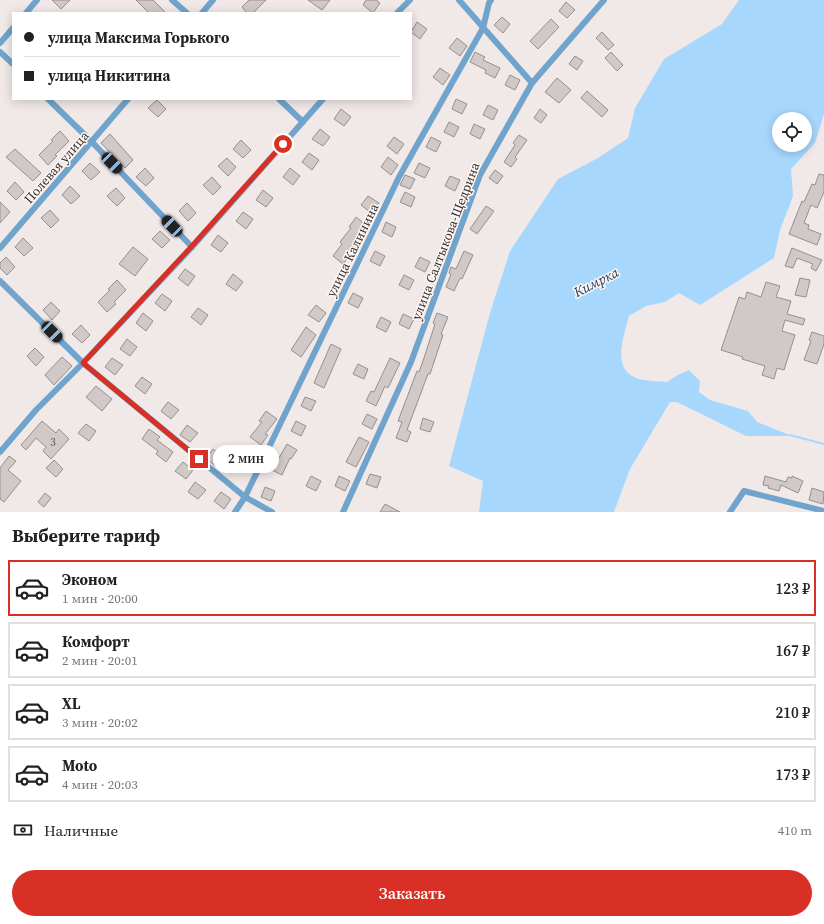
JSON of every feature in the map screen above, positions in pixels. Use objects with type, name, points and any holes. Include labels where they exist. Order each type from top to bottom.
[{"type":"street","points":[[27,12],[37,0]]},
{"type":"street","points":[[172,0],[186,12]]},
{"type":"street","points":[[203,12],[213,0]]},
{"type":"street","points":[[398,12],[410,0]]},
{"type":"street","points":[[459,0],[532,83]]},
{"type":"street","name":"улица Калинина","points":[[235,512],[245,497],[399,177],[483,28],[491,0]]},
{"type":"street","name":"улица Салтыкова-Щедрина","points":[[343,512],[411,362],[480,175],[532,83],[604,0]]},
{"type":"street","points":[[0,43],[12,29]]},
{"type":"street","points":[[0,52],[12,63]]},
{"type":"street","points":[[49,100],[92,142],[192,246]]},
{"type":"street","name":"Полевая улица","points":[[0,248],[127,100]]},
{"type":"street","points":[[280,100],[303,122]]},
{"type":"street","points":[[0,452],[36,410],[83,363],[192,246],[322,100]]},
{"type":"street","points":[[0,281],[83,363],[245,497],[272,512]]},
{"type":"street","points":[[730,512],[744,491],[824,511]]},
{"type":"water","name":"Кимрка","points":[[739,0],[824,0],[824,114],[815,143],[812,146],[812,112],[772,112],[772,152],[807,152],[791,169],[793,196],[780,230],[774,258],[700,305],[679,293],[665,302],[646,306],[629,316],[621,352],[624,369],[630,375],[639,379],[667,382],[689,370],[700,381],[699,392],[710,400],[748,411],[757,422],[792,436],[746,436],[677,402],[670,402],[630,469],[614,512],[479,512],[483,481],[449,466],[490,313],[510,251],[558,179],[598,158],[628,138],[635,108],[664,59],[722,24]]},
{"type":"building","points":[[52,0],[70,0],[61,9]]},
{"type":"building","points":[[136,0],[153,0],[165,12],[148,12]]},
{"type":"building","points":[[249,0],[266,0],[254,12],[246,12],[242,7]]},
{"type":"building","points":[[308,0],[330,0],[322,10]]},
{"type":"building","points":[[366,0],[376,0],[380,3],[374,12],[363,5]]},
{"type":"building","points":[[566,2],[575,10],[567,18],[559,11]]},
{"type":"building","points":[[502,17],[510,24],[503,33],[494,25]]},
{"type":"building","points":[[551,19],[559,27],[538,49],[530,41]]},
{"type":"building","points":[[417,22],[427,29],[420,39],[412,33]]},
{"type":"building","points":[[602,32],[614,45],[608,50],[596,38]]},
{"type":"building","points":[[457,38],[467,46],[460,56],[449,48]]},
{"type":"building","points":[[475,52],[485,57],[483,60],[500,68],[495,78],[485,73],[486,70],[470,62]]},
{"type":"building","points":[[611,52],[623,65],[617,71],[605,58]]},
{"type":"building","points":[[575,56],[583,61],[577,70],[569,64]]},
{"type":"building","points":[[440,68],[450,75],[443,85],[433,77]]},
{"type":"building","points":[[510,75],[520,80],[515,90],[505,85]]},
{"type":"building","points":[[557,78],[571,90],[559,103],[545,92]]},
{"type":"building","points":[[587,91],[608,110],[602,117],[581,98]]},
{"type":"building","points":[[456,99],[467,104],[462,114],[452,109]]},
{"type":"building","points":[[157,100],[166,109],[158,117],[148,108]]},
{"type":"building","points":[[488,105],[498,110],[493,120],[483,115]]},
{"type":"building","points":[[341,109],[351,117],[344,126],[334,119]]},
{"type":"building","points":[[540,109],[547,115],[541,123],[534,118]]},
{"type":"building","points":[[449,122],[459,127],[454,137],[444,132]]},
{"type":"building","points":[[474,124],[485,129],[480,139],[470,134]]},
{"type":"building","points":[[320,129],[330,137],[323,146],[312,139]]},
{"type":"building","points":[[60,131],[69,141],[55,155],[57,156],[48,165],[39,155],[53,141],[51,140]]},
{"type":"building","points":[[110,134],[133,160],[125,168],[101,143]]},
{"type":"building","points":[[519,135],[527,140],[515,157],[517,159],[511,167],[504,162],[515,145],[513,143]]},
{"type":"building","points":[[394,137],[404,144],[397,154],[387,146]]},
{"type":"building","points":[[431,137],[441,142],[436,152],[426,147]]},
{"type":"building","points":[[241,140],[251,150],[243,158],[233,149]]},
{"type":"building","points":[[15,149],[41,173],[33,181],[6,157]]},
{"type":"building","points":[[309,153],[319,160],[312,170],[302,162]]},
{"type":"building","points":[[388,157],[398,165],[391,175],[381,167]]},
{"type":"building","points":[[227,158],[236,167],[228,176],[218,166]]},
{"type":"building","points":[[90,163],[100,172],[91,180],[82,171]]},
{"type":"building","points":[[419,163],[430,168],[425,178],[414,173]]},
{"type":"building","points":[[145,168],[154,178],[146,186],[136,177]]},
{"type":"building","points":[[290,168],[300,176],[293,185],[283,177]]},
{"type":"building","points":[[495,170],[503,176],[497,184],[489,178]]},
{"type":"building","points":[[819,174],[824,175],[824,192],[817,208],[811,205],[804,223],[809,225],[808,229],[821,234],[817,245],[789,234],[802,201],[804,202],[812,184],[815,185]]},
{"type":"building","points":[[405,175],[415,179],[410,189],[400,185]]},
{"type":"building","points":[[450,176],[460,180],[455,191],[445,186]]},
{"type":"building","points":[[212,177],[221,187],[213,195],[203,185]]},
{"type":"building","points":[[15,182],[24,192],[16,200],[7,191]]},
{"type":"building","points":[[70,186],[80,196],[71,204],[62,195]]},
{"type":"building","points":[[116,188],[125,198],[117,206],[107,196]]},
{"type":"building","points":[[263,190],[273,198],[266,207],[256,200]]},
{"type":"building","points":[[405,192],[415,197],[411,207],[400,202]]},
{"type":"building","points":[[368,196],[379,203],[371,213],[361,205]]},
{"type":"building","points":[[0,202],[10,212],[0,223]]},
{"type":"building","points":[[187,203],[196,213],[188,221],[179,211]]},
{"type":"building","points":[[486,206],[494,211],[477,234],[470,229]]},
{"type":"building","points":[[50,210],[59,220],[51,228],[41,218]]},
{"type":"building","points":[[243,212],[253,219],[246,229],[236,221]]},
{"type":"building","points":[[356,217],[366,225],[355,239],[357,240],[348,253],[350,255],[343,264],[333,256],[342,244],[340,242],[351,228],[349,227]]},
{"type":"building","points":[[386,222],[396,227],[392,237],[382,232]]},
{"type":"building","points":[[160,231],[170,240],[162,248],[152,239]]},
{"type":"building","points":[[218,235],[228,243],[221,252],[211,245]]},
{"type":"building","points":[[23,238],[33,248],[24,256],[15,247]]},
{"type":"building","points":[[133,247],[148,259],[135,276],[119,264]]},
{"type":"building","points":[[792,248],[822,260],[816,271],[811,268],[813,264],[797,258],[793,268],[785,266]]},
{"type":"building","points":[[375,251],[385,256],[380,266],[370,261]]},
{"type":"building","points":[[464,251],[473,255],[462,279],[460,278],[454,291],[446,287],[451,274],[449,273],[451,267],[456,269]]},
{"type":"building","points":[[6,257],[15,267],[7,275],[0,268],[0,263]]},
{"type":"building","points":[[420,257],[430,262],[425,272],[415,267]]},
{"type":"building","points":[[185,269],[195,276],[188,286],[178,278]]},
{"type":"building","points":[[233,274],[243,282],[236,291],[226,284]]},
{"type":"building","points":[[404,275],[414,280],[409,290],[399,285]]},
{"type":"building","points":[[800,278],[810,280],[806,297],[795,295]]},
{"type":"building","points":[[117,280],[126,290],[114,302],[116,304],[107,312],[98,302],[110,290],[108,289]]},
{"type":"building","points":[[766,282],[780,286],[776,297],[791,301],[787,314],[805,319],[803,325],[785,320],[782,331],[795,335],[784,370],[777,368],[774,379],[762,375],[765,366],[742,359],[743,357],[721,350],[739,297],[745,299],[747,292],[761,297]]},
{"type":"building","points":[[353,293],[363,298],[358,308],[348,303]]},
{"type":"building","points":[[162,294],[172,301],[165,311],[155,303]]},
{"type":"building","points":[[51,302],[60,311],[52,320],[43,310]]},
{"type":"building","points":[[316,305],[326,313],[319,322],[308,315]]},
{"type":"building","points":[[198,308],[208,315],[201,325],[191,317]]},
{"type":"building","points":[[143,313],[153,321],[146,331],[136,323]]},
{"type":"building","points":[[437,313],[448,317],[441,334],[443,335],[430,374],[428,374],[407,430],[411,432],[407,442],[396,438],[402,422],[398,421],[417,371],[419,372],[435,324],[433,323]]},
{"type":"building","points":[[403,314],[414,319],[409,329],[399,324]]},
{"type":"building","points":[[381,317],[391,322],[386,332],[376,327]]},
{"type":"building","points":[[81,325],[90,335],[82,343],[72,334]]},
{"type":"building","points":[[306,327],[316,335],[301,357],[291,350]]},
{"type":"building","points":[[812,332],[824,336],[824,344],[817,364],[804,360],[811,341],[809,340]]},
{"type":"building","points":[[127,339],[137,347],[130,356],[120,349]]},
{"type":"building","points":[[331,344],[341,349],[324,388],[314,383]]},
{"type":"building","points":[[35,348],[44,357],[36,366],[27,356]]},
{"type":"building","points":[[62,357],[72,366],[54,385],[45,375]]},
{"type":"building","points":[[112,358],[123,365],[115,375],[105,367]]},
{"type":"building","points":[[390,358],[400,363],[388,388],[385,386],[376,406],[366,401],[371,391],[374,392]]},
{"type":"building","points":[[358,364],[368,369],[364,379],[353,374]]},
{"type":"building","points":[[142,377],[152,384],[145,394],[135,386]]},
{"type":"building","points":[[96,386],[112,399],[102,411],[86,397]]},
{"type":"building","points":[[305,397],[316,401],[311,411],[301,406]]},
{"type":"building","points":[[168,402],[179,410],[171,419],[161,411]]},
{"type":"building","points":[[266,411],[277,419],[265,434],[268,435],[261,445],[250,437],[262,422],[259,421]]},
{"type":"building","points":[[367,414],[377,419],[372,429],[362,424]]},
{"type":"building","points":[[423,418],[434,422],[430,432],[420,429]]},
{"type":"building","points":[[42,421],[56,433],[59,429],[69,439],[51,459],[43,451],[46,447],[36,438],[26,450],[21,445]]},
{"type":"building","points":[[296,421],[306,426],[301,436],[291,431]]},
{"type":"building","points":[[86,424],[96,431],[89,441],[78,433]]},
{"type":"building","points":[[187,425],[198,433],[190,442],[180,435]]},
{"type":"building","points":[[149,429],[160,437],[157,440],[173,452],[166,462],[156,454],[158,451],[142,439]]},
{"type":"building","points":[[359,437],[369,442],[356,467],[346,462]]},
{"type":"building","points":[[287,444],[297,450],[291,459],[290,458],[282,475],[272,470]]},
{"type":"building","points":[[213,449],[223,457],[216,466],[206,459]]},
{"type":"building","points":[[9,456],[16,461],[8,470],[21,481],[4,502],[0,499],[0,468]]},
{"type":"building","points":[[54,460],[63,469],[56,477],[46,468]]},
{"type":"building","points":[[183,462],[193,470],[186,479],[175,471]]},
{"type":"building","points":[[370,474],[381,477],[377,488],[366,484]]},
{"type":"building","points":[[311,476],[321,481],[316,491],[306,486]]},
{"type":"building","points":[[339,476],[350,481],[345,491],[335,486]]},
{"type":"building","points":[[765,476],[786,482],[788,477],[792,478],[792,476],[803,481],[798,493],[781,485],[779,491],[763,485]]},
{"type":"building","points":[[195,482],[206,490],[198,499],[188,492]]},
{"type":"building","points":[[265,487],[275,491],[271,501],[261,497]]},
{"type":"building","points":[[812,488],[824,492],[823,504],[809,500]]},
{"type":"building","points":[[221,492],[231,499],[224,509],[214,501]]},
{"type":"building","points":[[45,493],[51,498],[44,507],[38,502]]},
{"type":"building","points":[[385,504],[400,512],[380,512]]},
{"type":"waterway","points":[[790,435],[824,444]]},
{"type":"route","points":[[199,459],[83,363],[192,246],[283,144]]}]
